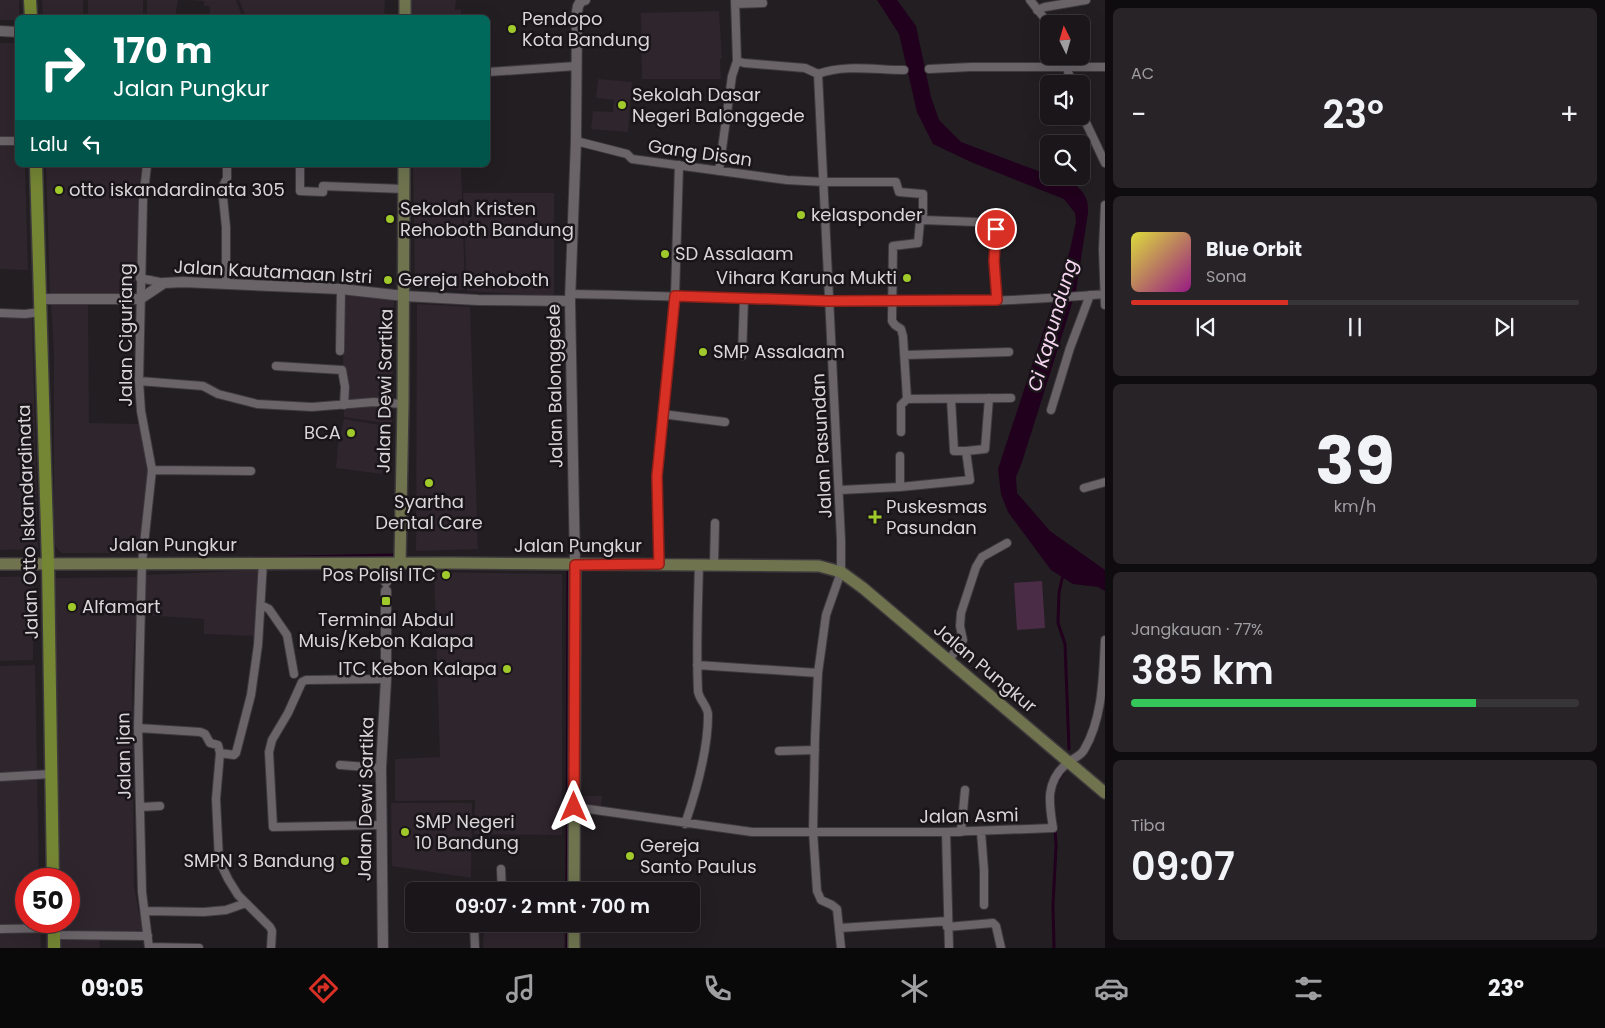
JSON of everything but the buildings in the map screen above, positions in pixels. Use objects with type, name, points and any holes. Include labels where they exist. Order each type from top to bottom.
[{"type":"main road","points":[[30,0],[31,15]]},
{"type":"main road","points":[[405,0],[405,15]]},
{"type":"main road","name":"Jalan Otto Iskandardinata","points":[[36,167],[48,564],[53,868]]},
{"type":"main road","name":"Jalan Dewi Sartika","points":[[400,563],[404,404],[404,167]]},
{"type":"main road","name":"Jalan Pungkur","points":[[0,564],[263,562],[819,566],[841,572],[863,588],[1105,793]]},
{"type":"main road","points":[[574,882],[575,565]]},
{"type":"main road","points":[[574,932],[574,948]]},
{"type":"street","name":"Jalan Balonggede","points":[[575,565],[570,297],[576,141],[578,6],[581,1],[585,0]]},
{"type":"street","points":[[1030,0],[1041,15]]},
{"type":"street","points":[[1037,10],[1086,0]]},
{"type":"street","points":[[719,171],[732,76],[737,61],[735,2],[763,3]]},
{"type":"street","points":[[0,31],[15,32]]},
{"type":"street","points":[[737,61],[805,68],[818,74],[829,70],[843,69],[904,70]]},
{"type":"street","points":[[490,72],[576,66]]},
{"type":"street","points":[[1066,66],[1069,75]]},
{"type":"street","points":[[929,69],[1105,67]]},
{"type":"street","name":"Jalan Pasundan","points":[[818,74],[840,490],[841,572],[826,615],[818,673],[813,831],[817,891],[821,900],[837,909],[841,948]]},
{"type":"street","points":[[1087,125],[1105,163]]},
{"type":"street","points":[[0,141],[15,141]]},
{"type":"street","name":"Gang Disan","points":[[576,141],[626,154],[632,159],[787,180],[896,182],[899,192],[923,194],[923,220]]},
{"type":"street","points":[[659,564],[657,476],[675,296],[679,165]]},
{"type":"street","name":"Jalan Ciguriang","points":[[142,563],[152,470],[141,410],[139,381],[142,200],[146,167]]},
{"type":"street","points":[[226,283],[226,227],[222,188],[227,178],[227,167]]},
{"type":"street","points":[[300,167],[300,191],[323,192],[323,186],[404,189]]},
{"type":"street","points":[[1105,205],[1103,249],[1105,305]]},
{"type":"street","points":[[907,399],[905,355],[901,329],[892,321],[893,246],[918,243],[920,222],[923,220],[977,222],[996,228],[994,261],[997,300]]},
{"type":"street","points":[[140,278],[164,283]]},
{"type":"street","name":"Jalan Kautamaan Istri","points":[[140,299],[164,283],[177,282],[341,289],[404,296],[504,300],[570,297]]},
{"type":"street","points":[[340,351],[341,289]]},
{"type":"street","points":[[570,297],[675,296],[892,301],[1051,299],[1104,294]]},
{"type":"street","points":[[1051,410],[1070,348],[1090,296]]},
{"type":"street","points":[[0,313],[25,314],[39,306],[140,299]]},
{"type":"street","points":[[742,356],[744,299]]},
{"type":"street","points":[[905,355],[1009,352]]},
{"type":"street","points":[[276,366],[342,370],[345,387],[344,405]]},
{"type":"street","points":[[139,381],[203,386],[218,394],[242,402],[257,404],[312,407],[374,402],[404,404]]},
{"type":"street","points":[[951,399],[954,450],[966,451],[985,449],[988,398]]},
{"type":"street","points":[[901,432],[901,405],[907,399],[1012,398]]},
{"type":"street","points":[[662,414],[725,422]]},
{"type":"street","points":[[840,490],[900,487],[970,480],[966,451]]},
{"type":"street","points":[[900,456],[900,487]]},
{"type":"street","points":[[152,470],[251,471]]},
{"type":"street","points":[[1084,488],[1105,482]]},
{"type":"street","points":[[714,564],[715,524]]},
{"type":"street","points":[[949,660],[963,640],[960,626],[961,613],[976,567],[982,557],[1007,543]]},
{"type":"street","points":[[220,753],[234,755],[237,750],[251,695],[261,605],[263,562]]},
{"type":"street","name":"Jalan Ijan","points":[[142,563],[138,728],[141,860],[149,947]]},
{"type":"street","name":"Jalan Dewi Sartika","points":[[383,948],[381,768],[386,679],[386,586],[390,575],[398,568],[400,563]]},
{"type":"street","points":[[685,824],[696,787],[706,740],[708,713],[699,697],[697,665],[699,564]]},
{"type":"street","points":[[261,605],[269,609],[287,634],[294,674]]},
{"type":"street","points":[[1067,762],[1077,757],[1084,750],[1094,726],[1103,692],[1105,640]]},
{"type":"street","points":[[697,665],[818,673]]},
{"type":"street","points":[[381,825],[273,827],[269,752],[272,740],[288,713],[302,682],[386,679]]},
{"type":"street","points":[[138,728],[200,732],[205,734],[210,743],[218,745],[220,753],[216,799],[219,860],[228,880],[238,895],[270,927],[272,931],[270,948]]},
{"type":"street","points":[[779,751],[815,750]]},
{"type":"street","name":"Jalan Asmi","points":[[574,807],[752,832],[981,832],[1053,828],[1050,787],[1067,762]]},
{"type":"street","points":[[340,765],[381,768]]},
{"type":"street","points":[[0,777],[51,774]]},
{"type":"street","points":[[961,832],[965,790]]},
{"type":"street","points":[[140,807],[160,806]]},
{"type":"street","points":[[946,832],[949,948]]},
{"type":"street","points":[[981,832],[984,905]]},
{"type":"street","points":[[501,869],[502,882]]},
{"type":"street","points":[[145,911],[204,912],[226,910],[246,903]]},
{"type":"street","points":[[840,928],[993,923],[996,926],[1001,948]]},
{"type":"street","points":[[0,930],[15,931]]},
{"type":"street","points":[[474,932],[475,948]]},
{"type":"street","points":[[54,933],[148,936]]},
{"type":"street","points":[[149,947],[199,948]]},
{"type":"shaded area","points":[[0,0],[19,0],[19,15],[15,15],[15,20],[0,20]]},
{"type":"shaded area","points":[[42,0],[83,0],[83,15],[43,15]]},
{"type":"shaded area","points":[[88,0],[143,0],[143,15],[88,15]]},
{"type":"shaded area","points":[[147,0],[178,0],[175,15],[147,15]]},
{"type":"shaded area","points":[[189,0],[236,0],[242,15],[210,15],[210,6],[204,6],[204,1]]},
{"type":"shaded area","points":[[239,0],[385,0],[384,15],[245,15]]},
{"type":"shaded area","points":[[411,0],[456,0],[455,10],[461,9],[461,15],[411,15]]},
{"type":"shaded area","points":[[719,11],[722,59],[720,59],[721,79],[642,79],[641,13]]},
{"type":"shaded area","points":[[0,43],[15,43],[15,167],[25,167],[28,270],[0,269]]},
{"type":"shaded area","name":"Sekolah Dasar Negeri Balonggede","points":[[598,79],[632,82],[628,132],[591,129],[593,111],[613,112],[614,100],[596,98]]},
{"type":"shaded area","points":[[46,167],[144,167],[137,272],[133,295],[50,296]]},
{"type":"shaded area","points":[[413,167],[461,167],[465,290],[415,287]]},
{"type":"shaded area","points":[[463,193],[554,193],[554,296],[467,291]]},
{"type":"shaded area","points":[[342,296],[394,297],[392,424],[344,417]]},
{"type":"shaded area","points":[[88,302],[89,423],[140,424],[148,467],[140,553],[62,553],[54,543],[54,353],[51,303]]},
{"type":"shaded area","points":[[417,304],[470,307],[478,549],[416,551]]},
{"type":"shaded area","points":[[0,315],[32,317],[38,549],[0,550]]},
{"type":"shaded area","points":[[344,419],[386,426],[382,474],[336,468],[338,445]]},
{"type":"shaded area","points":[[261,570],[256,636],[204,634],[204,619],[143,615],[144,575]]},
{"type":"shaded area","name":"ITC Kebon Kalapa","points":[[434,572],[562,574],[562,835],[474,834],[475,800],[395,801],[395,759],[440,757]]},
{"type":"shaded area","points":[[34,576],[33,660],[0,661],[0,577]]},
{"type":"shaded area","points":[[139,577],[132,673],[134,886],[139,914],[146,918],[146,938],[99,934],[100,948],[61,948],[61,933],[80,933],[80,868],[60,868],[54,578]]},
{"type":"shaded area","points":[[1042,581],[1045,628],[1017,630],[1014,583]]},
{"type":"shaded area","points":[[35,665],[39,868],[15,868],[15,933],[40,933],[41,948],[0,948],[0,666]]},
{"type":"shaded area","points":[[580,796],[602,796],[601,808],[581,806]]},
{"type":"shaded area","points":[[391,803],[472,803],[471,878],[392,866]]},
{"type":"shaded area","points":[[484,932],[564,932],[564,948],[483,948]]},
{"type":"water","name":"Ci Kapundung","points":[[877,0],[897,0],[916,26],[931,97],[939,120],[961,142],[1040,172],[1040,185],[1075,185],[1087,201],[1088,213],[1076,291],[1016,477],[1017,493],[1050,531],[1105,570],[1105,591],[1098,587],[1073,584],[1051,570],[1008,512],[1001,494],[998,469],[1070,250],[1076,222],[1075,213],[1064,199],[971,162],[933,144],[917,112],[899,34]]},
{"type":"waterway","points":[[253,558],[395,555]]},
{"type":"waterway","points":[[567,882],[568,567]]},
{"type":"waterway","points":[[1063,575],[1059,592],[1058,623],[1065,644],[1069,749]]},
{"type":"waterway","points":[[1056,783],[1063,773]]},
{"type":"waterway","points":[[1054,948],[1055,828]]},
{"type":"waterway","points":[[567,932],[567,948]]},
{"type":"place","name":"Pendopo Kota Bandung","points":[[512,29]]},
{"type":"place","name":"Sekolah Dasar Negeri Balonggede","points":[[622,105]]},
{"type":"place","name":"otto iskandardinata 305","points":[[59,190]]},
{"type":"place","name":"kelasponder","points":[[801,215]]},
{"type":"place","name":"Sekolah Kristen Rehoboth Bandung","points":[[390,219]]},
{"type":"place","name":"SD Assalaam","points":[[665,254]]},
{"type":"place","name":"Vihara Karuna Mukti","points":[[907,278]]},
{"type":"place","name":"Gereja Rehoboth","points":[[388,280]]},
{"type":"place","name":"SMP Assalaam","points":[[703,352]]},
{"type":"place","name":"BCA","points":[[351,433]]},
{"type":"place","name":"Syartha Dental Care","points":[[429,483]]},
{"type":"place","name":"Puskesmas Pasundan","points":[[875,517]]},
{"type":"place","name":"Pos Polisi ITC","points":[[446,575]]},
{"type":"place","name":"Terminal Abdul Muis/Kebon Kalapa","points":[[386,601]]},
{"type":"place","name":"Alfamart","points":[[72,607]]},
{"type":"place","name":"ITC Kebon Kalapa","points":[[507,669]]},
{"type":"place","name":"SMP Negeri 10 Bandung","points":[[405,832]]},
{"type":"place","name":"Gereja Santo Paulus","points":[[630,856]]},
{"type":"place","name":"SMPN 3 Bandung","points":[[345,861]]},
{"type":"route","points":[[574,807],[575,565],[659,564],[657,476],[675,296],[829,301],[997,300],[994,261],[996,229]]}]
